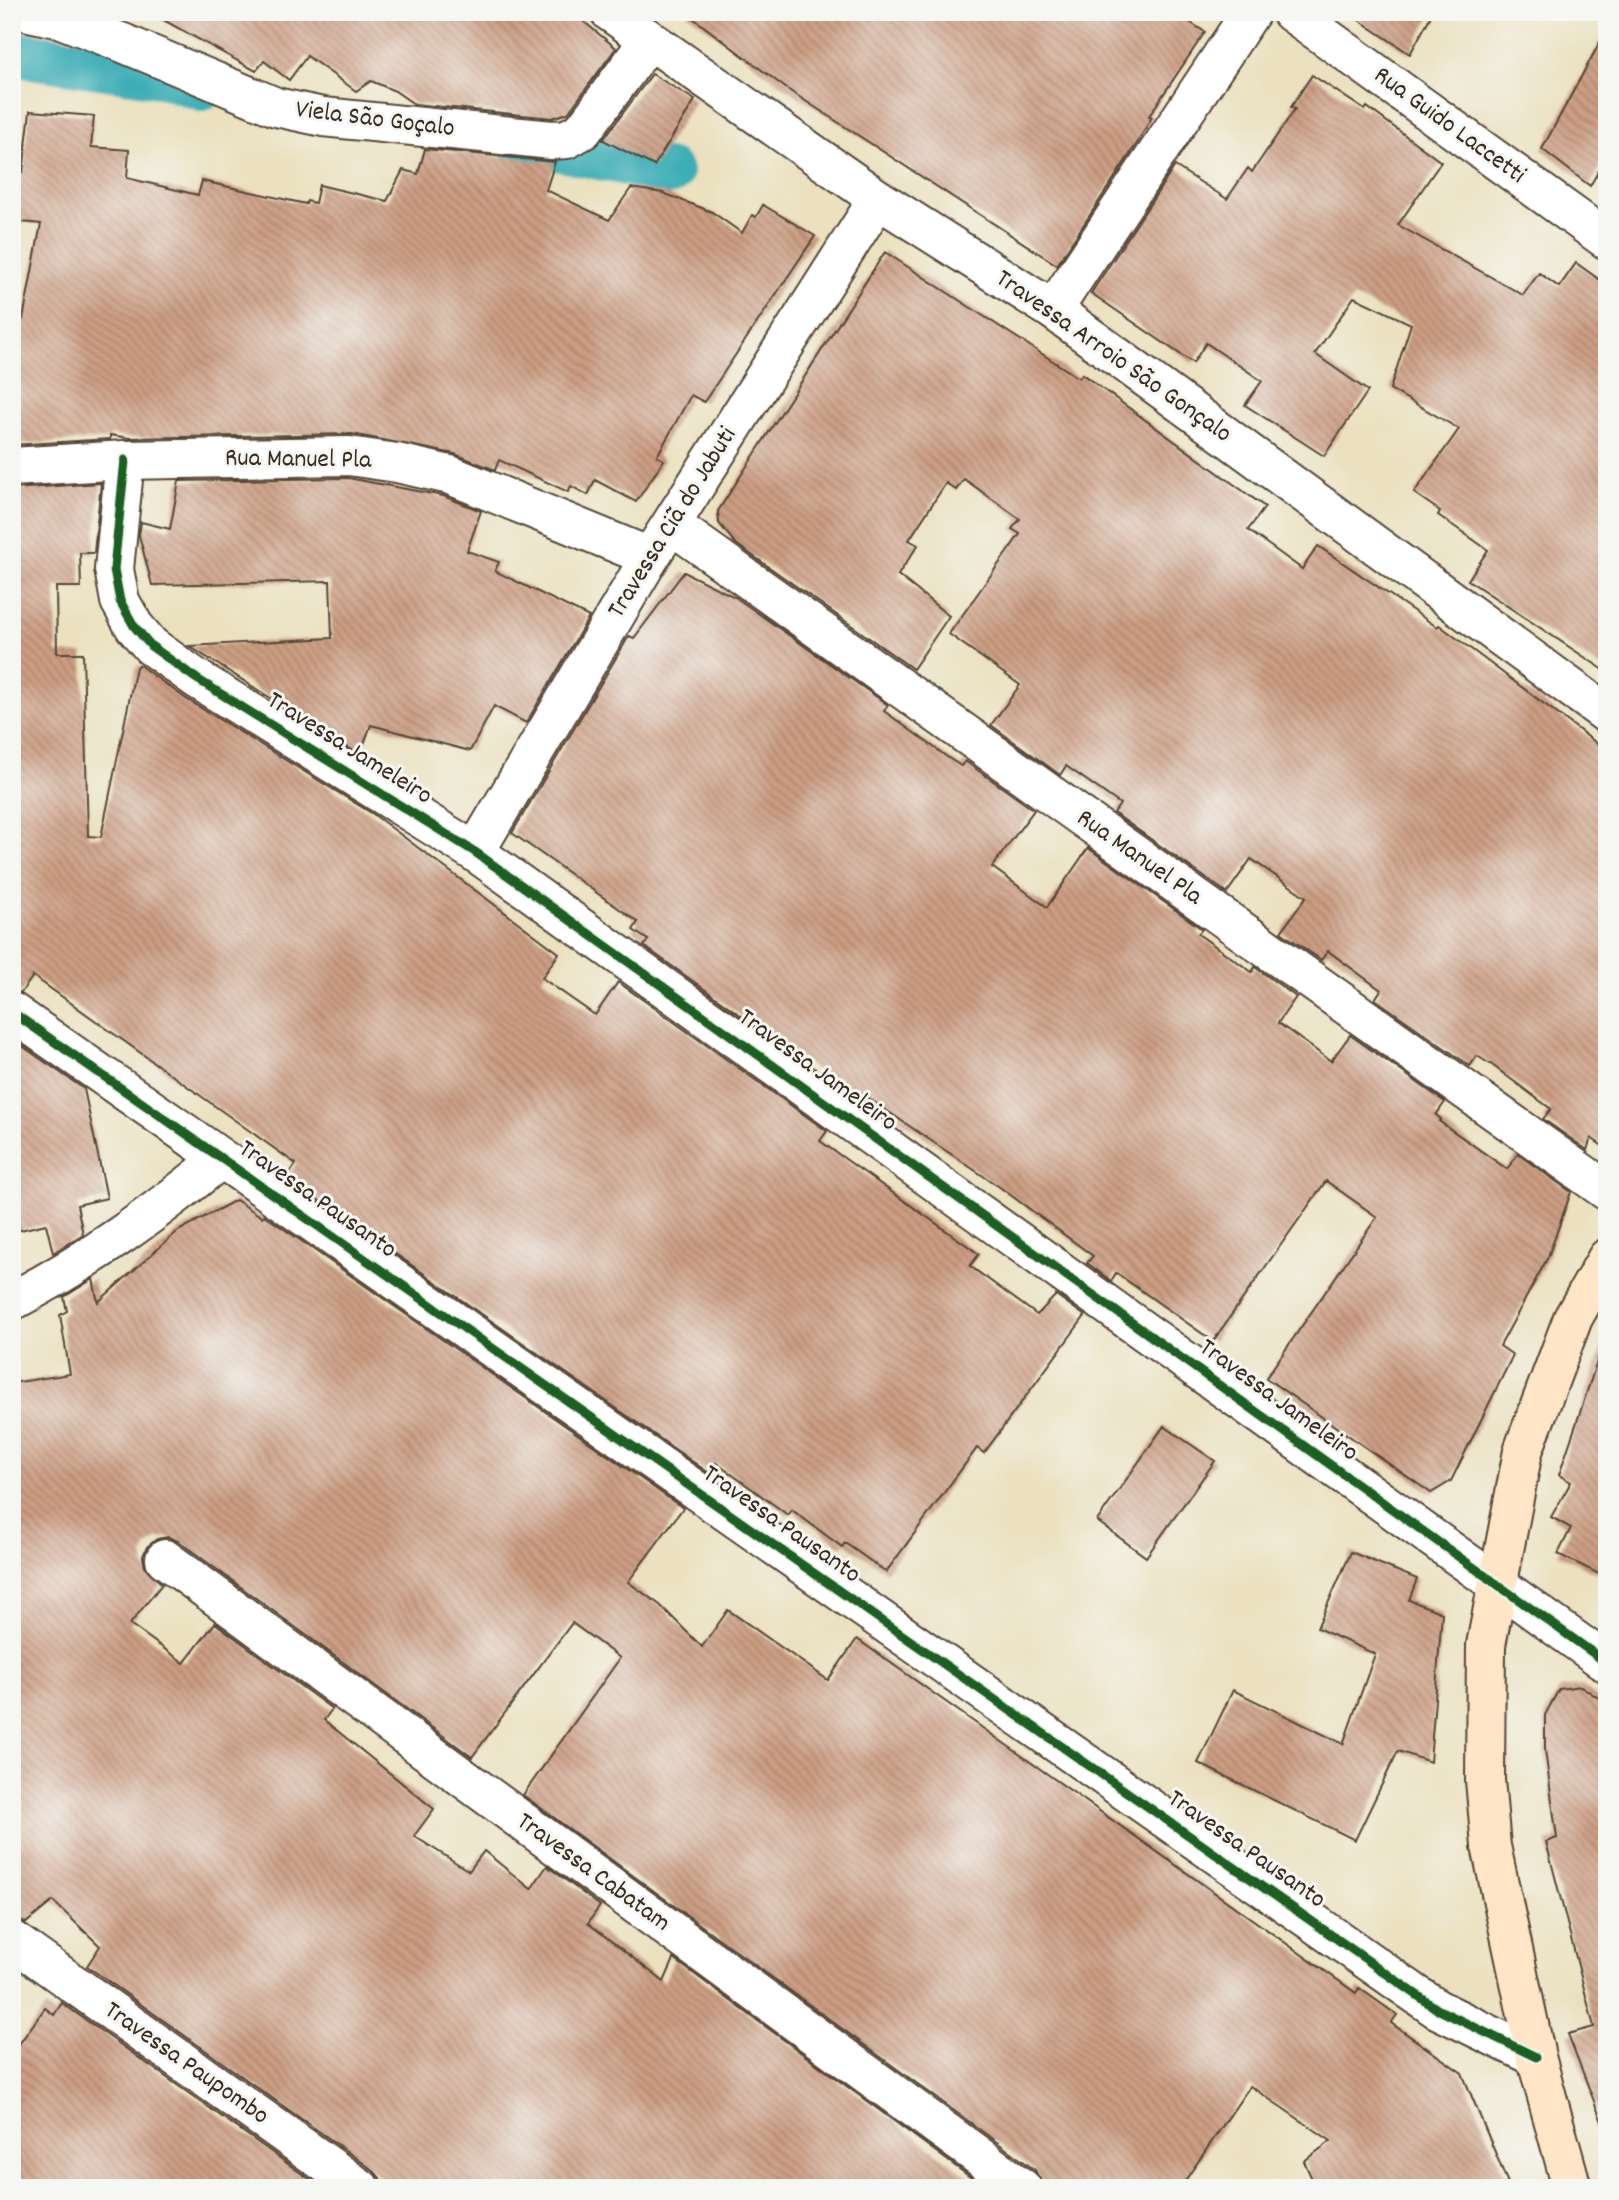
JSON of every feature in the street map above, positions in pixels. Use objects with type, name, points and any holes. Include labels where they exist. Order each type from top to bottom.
[{"type":"main road","points":[[1572,2188],[1536,2057],[1490,1846],[1485,1780],[1486,1645],[1522,1451],[1573,1318],[1607,1258]]},
{"type":"street","name":"Viela São Goçalo","points":[[29,12],[61,19],[111,38],[276,107],[323,117],[552,140],[567,139],[583,130],[649,40]]},
{"type":"street","name":"Travessa Arroio São Gonçalo","points":[[610,12],[878,199],[1053,310],[1607,714]]},
{"type":"street","points":[[1053,310],[1251,12]]},
{"type":"street","name":"Rua Guido Laccetti","points":[[1290,12],[1607,240]]},
{"type":"street","name":"Travessa Ciã do Jabuti","points":[[475,852],[650,557],[878,199]]},
{"type":"street","name":"Rua Manuel Pla","points":[[12,467],[125,460],[349,456],[450,475],[650,557]]},
{"type":"street","name":"Travessa Jameleiro","points":[[125,460],[114,569],[120,601],[134,626],[151,646],[197,679],[475,852],[1607,1663]]},
{"type":"street","name":"Rua Manuel Pla","points":[[672,525],[1607,1191]]},
{"type":"street","name":"Travessa Pausanto","points":[[12,1012],[1437,2009],[1536,2057]]},
{"type":"street","points":[[12,1301],[66,1273],[158,1210],[221,1159]]},
{"type":"street","name":"Travessa Cabatam","points":[[165,1559],[1022,2188]]},
{"type":"street","name":"Travessa Paupombo","points":[[12,1940],[360,2188]]},
{"type":"building","points":[[149,12],[572,12],[616,48],[568,113],[552,118],[414,104],[395,91],[371,81],[356,91],[307,56],[289,80],[264,61],[256,71]]},
{"type":"building","points":[[685,12],[1174,12],[1205,32],[1149,116],[1152,117],[1138,142],[1057,265],[787,89]]},
{"type":"building","points":[[1347,12],[1433,12],[1410,54]]},
{"type":"building","points":[[1607,29],[1607,156],[1590,186],[1542,149]]},
{"type":"building","points":[[652,74],[695,100],[654,166],[603,140]]},
{"type":"building","points":[[1312,75],[1365,110],[1367,107],[1441,162],[1398,225],[1523,295],[1539,273],[1559,287],[1576,263],[1607,285],[1607,672],[1468,580],[1488,550],[1438,515],[1440,511],[1414,493],[1459,429],[1390,389],[1411,324],[1354,297],[1315,354],[1368,391],[1324,456],[1245,405],[1262,381],[1206,343],[1193,363],[1091,293],[1175,166],[1227,199],[1248,168],[1252,172],[1295,109],[1291,107]]},
{"type":"building","points":[[30,111],[94,116],[91,147],[129,150],[127,178],[198,195],[202,181],[306,204],[307,201],[315,203],[319,185],[387,201],[403,170],[418,174],[425,149],[555,162],[546,190],[609,220],[631,188],[663,193],[712,212],[742,233],[752,215],[756,217],[763,205],[815,236],[704,402],[691,395],[657,456],[664,460],[636,502],[595,480],[588,495],[571,486],[568,492],[499,460],[495,470],[455,454],[352,434],[129,438],[110,435],[110,439],[12,445],[12,319],[23,319],[41,224],[12,221],[12,170],[23,172]]},
{"type":"building","points":[[885,252],[1079,378],[1082,374],[1265,507],[1248,530],[1302,569],[1318,546],[1437,627],[1439,625],[1607,751],[1607,1149],[1591,1138],[1587,1150],[1543,1119],[1551,1109],[1492,1065],[1477,1056],[1470,1066],[1375,999],[1381,990],[1328,951],[1321,960],[1281,932],[1306,897],[1251,859],[1227,893],[1114,813],[1120,804],[1066,766],[1060,775],[991,725],[1020,685],[949,634],[1020,534],[1012,529],[1020,519],[964,479],[956,490],[946,483],[909,540],[918,545],[898,575],[949,616],[913,669],[735,543],[719,523],[718,511]]},
{"type":"building","points":[[348,478],[443,496],[481,511],[467,551],[499,562],[495,571],[589,617],[526,723],[494,706],[470,751],[371,725],[360,755],[189,646],[332,638],[330,581],[152,585],[139,535],[141,522],[170,529],[179,481]]},
{"type":"building","points":[[101,483],[94,553],[80,553],[81,587],[56,587],[57,653],[83,653],[88,836],[101,837],[136,667],[139,665],[185,698],[373,814],[559,953],[542,978],[595,1015],[618,982],[827,1131],[820,1141],[979,1254],[970,1266],[1037,1315],[1056,1295],[1085,1316],[984,1453],[977,1448],[886,1572],[845,1543],[842,1547],[792,1510],[788,1515],[716,1463],[709,1473],[287,1178],[296,1164],[33,976],[21,993],[12,990],[12,489]]},
{"type":"building","points":[[684,572],[735,597],[888,705],[884,711],[950,759],[961,766],[965,761],[1034,810],[992,867],[1047,907],[1088,848],[1202,929],[1198,934],[1252,972],[1255,967],[1296,997],[1278,1023],[1331,1061],[1350,1035],[1445,1102],[1436,1115],[1441,1119],[1439,1121],[1507,1169],[1518,1154],[1571,1192],[1548,1257],[1500,1346],[1513,1355],[1451,1481],[1431,1493],[1266,1378],[1377,1217],[1326,1181],[1213,1341],[1116,1273],[1111,1281],[1087,1263],[1093,1256],[1001,1188],[856,1090],[852,1095],[644,946],[648,940],[633,930],[638,922],[512,833],[629,636],[634,638]]},
{"type":"building","points":[[12,1039],[84,1089],[107,1198],[77,1205],[83,1234],[53,1253],[46,1224],[12,1232]]},
{"type":"building","points":[[236,1200],[262,1217],[264,1215],[683,1508],[628,1582],[660,1605],[702,1647],[728,1610],[828,1680],[857,1639],[1356,1993],[1359,1988],[1397,2015],[1391,2023],[1462,2073],[1510,2188],[1316,2188],[1304,2161],[1331,2141],[1250,2086],[1180,2188],[1043,2188],[1035,2170],[523,1795],[620,1658],[572,1623],[472,1757],[178,1541],[168,1537],[157,1539],[147,1547],[143,1556],[145,1567],[162,1584],[130,1624],[184,1663],[215,1623],[332,1709],[324,1720],[434,1809],[414,1836],[469,1871],[484,1851],[531,1889],[547,1866],[600,1906],[588,1923],[664,1982],[674,1959],[985,2188],[381,2188],[380,2178],[373,2170],[87,1966],[100,1946],[53,1901],[26,1923],[12,1918],[12,1383],[70,1374],[60,1315],[67,1311],[64,1297],[93,1279],[98,1302],[178,1231]]},
{"type":"building","points":[[1602,1347],[1607,1348],[1607,1578],[1558,1554],[1571,1528],[1551,1517],[1571,1482],[1559,1475]]},
{"type":"building","points":[[1164,1426],[1215,1461],[1146,1557],[1097,1521]]},
{"type":"building","points":[[1351,1552],[1417,1579],[1409,1600],[1442,1613],[1430,1762],[1398,1751],[1355,1840],[1198,1763],[1233,1690],[1343,1744],[1375,1654],[1317,1628]]},
{"type":"building","points":[[1581,1686],[1607,1704],[1607,2127],[1604,2127],[1568,2034],[1594,2027],[1546,1842],[1557,1838],[1545,1750],[1545,1715],[1559,1689]]},
{"type":"building","points":[[62,2003],[322,2188],[12,2188],[12,2054],[45,2008],[54,2015]]},
{"type":"waterway","points":[[12,53],[166,76],[202,88]]},
{"type":"waterway","points":[[519,140],[670,172]]},
{"type":"cycle path","points":[[125,460],[114,569],[120,601],[134,626],[151,646],[197,679],[475,852],[1607,1663]]},
{"type":"cycle path","points":[[12,1012],[1437,2009],[1536,2057]]}]
